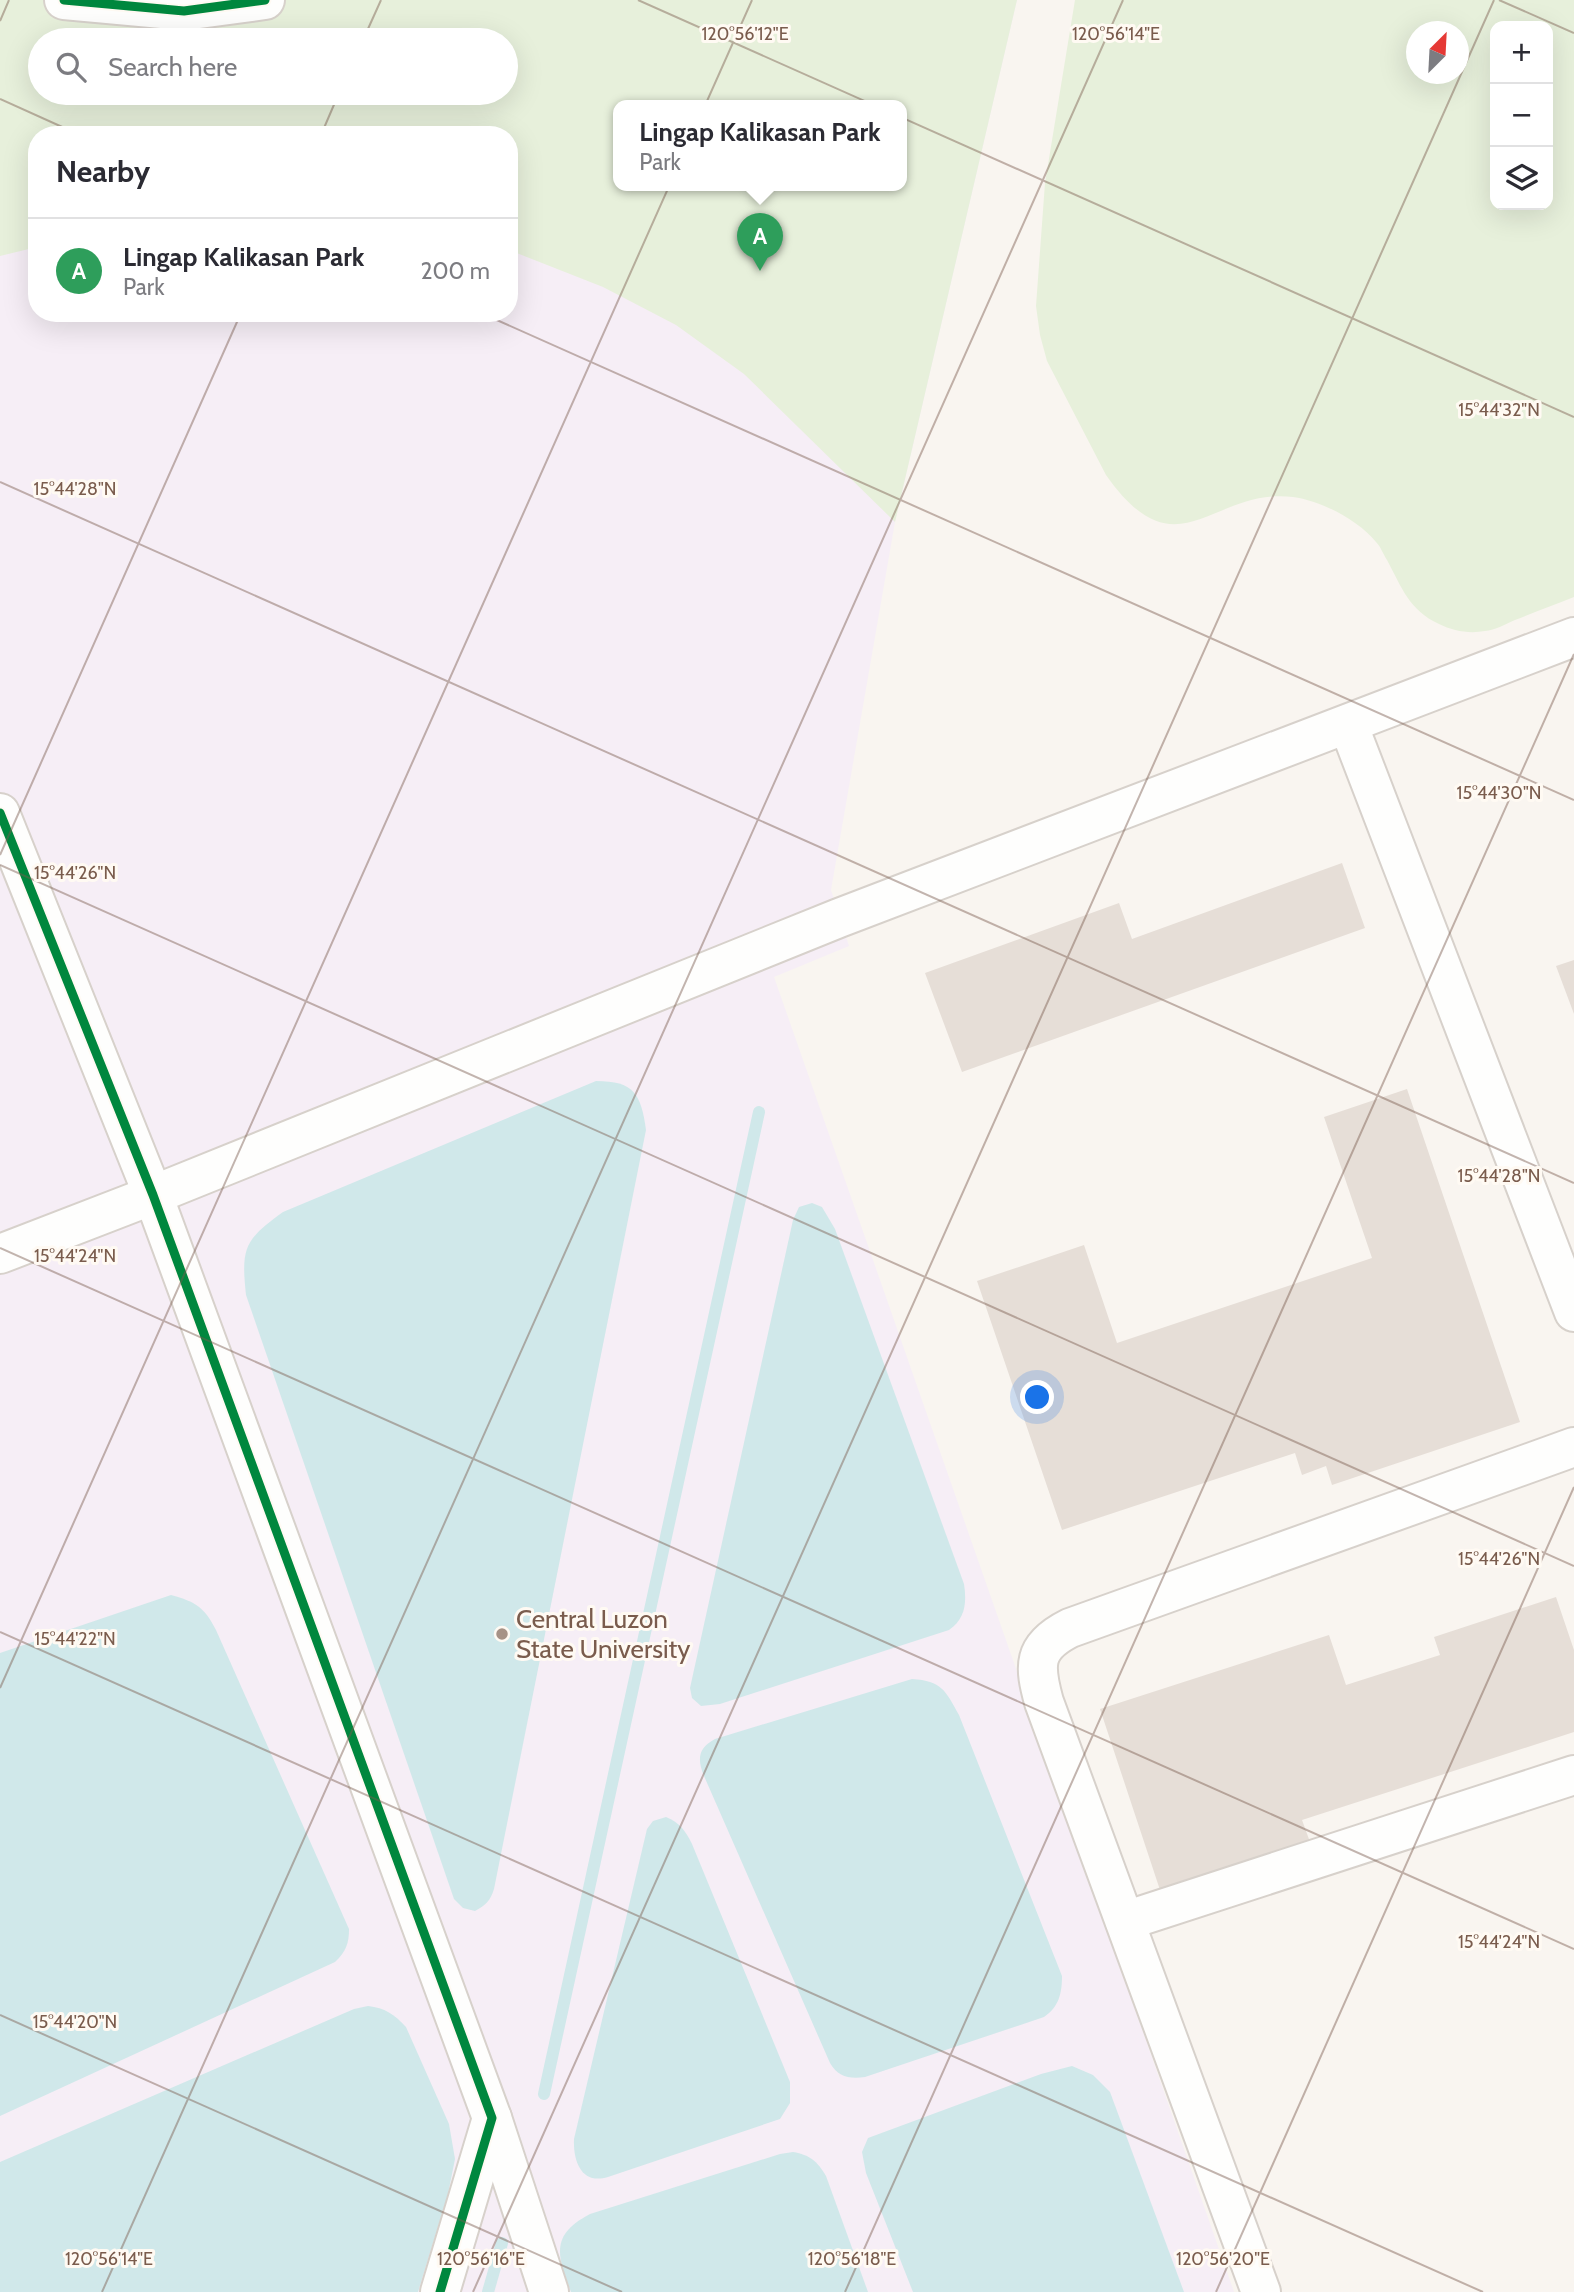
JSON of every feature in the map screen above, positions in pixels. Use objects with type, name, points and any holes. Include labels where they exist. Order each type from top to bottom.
[{"type":"street","points":[[64,0],[184,11],[264,0]]},
{"type":"street","points":[[0,1254],[153,1195],[826,923],[1574,637]]},
{"type":"street","points":[[1348,724],[1574,1312]]},
{"type":"street","points":[[0,813],[153,1195],[492,2118],[549,2292]]},
{"type":"street","points":[[1261,2292],[1044,1702],[1037,1674],[1038,1660],[1045,1647],[1057,1635],[1070,1628],[1574,1447]]},
{"type":"street","points":[[1125,1921],[1574,1774]]},
{"type":"street","points":[[440,2292],[492,2118]]},
{"type":"shaded area","name":"Central Luzon State University","points":[[0,0],[1017,0],[895,522],[831,890],[849,946],[774,977],[1234,2292],[0,2292]]},
{"type":"green space","points":[[0,0],[1017,0],[895,522],[744,374],[676,325],[603,287],[518,254],[518,126],[28,126],[28,249],[0,256]]},
{"type":"green space","points":[[1075,0],[1574,0],[1574,597],[1493,629],[1473,632],[1455,630],[1429,618],[1413,605],[1379,546],[1360,526],[1316,503],[1293,497],[1264,497],[1196,520],[1175,524],[1154,520],[1131,505],[1106,475],[1047,361],[1036,306],[1045,183]]},
{"type":"water","points":[[596,1081],[619,1084],[633,1092],[641,1107],[646,1130],[494,1889],[487,1902],[475,1911],[463,1908],[454,1899],[246,1295],[245,1255],[260,1230],[283,1212]]},
{"type":"water","points":[[812,1203],[822,1207],[835,1229],[964,1584],[964,1610],[959,1621],[949,1630],[720,1704],[701,1706],[692,1698],[690,1688],[793,1220],[799,1207]]},
{"type":"water","points":[[171,1595],[198,1607],[216,1630],[349,1929],[347,1943],[342,1955],[335,1962],[0,2116],[0,1653]]},
{"type":"water","points":[[912,1679],[930,1682],[942,1688],[959,1715],[1062,1976],[1061,1988],[1059,1999],[1044,2017],[865,2077],[854,2078],[840,2074],[830,2063],[704,1776],[700,1754],[705,1746],[715,1739]]},
{"type":"water","points":[[666,1817],[682,1828],[692,1844],[790,2082],[790,2103],[780,2119],[608,2177],[592,2178],[581,2170],[577,2163],[574,2139],[647,1829],[653,1821]]},
{"type":"water","points":[[368,2006],[389,2012],[406,2027],[449,2124],[455,2159],[448,2194],[418,2292],[0,2292],[0,2162],[354,2009]]},
{"type":"water","points":[[1072,2066],[1093,2075],[1110,2092],[1184,2292],[913,2292],[866,2173],[862,2152],[868,2138],[1041,2074]]},
{"type":"water","points":[[793,2152],[812,2159],[826,2176],[868,2292],[571,2292],[562,2267],[560,2247],[568,2230],[577,2222],[590,2214]]},
{"type":"building","points":[[1342,863],[1365,928],[962,1072],[925,973],[1119,903],[1132,939]]},
{"type":"building","points":[[1574,960],[1574,1014],[1556,966]]},
{"type":"building","points":[[1407,1089],[1520,1422],[1332,1485],[1326,1466],[1302,1475],[1295,1453],[1062,1530],[977,1281],[1084,1245],[1117,1343],[1372,1258],[1324,1117]]},
{"type":"building","points":[[1556,1597],[1574,1650],[1574,1732],[1302,1820],[1310,1842],[1160,1890],[1100,1709],[1329,1635],[1346,1685],[1440,1655],[1434,1637]]},
{"type":"waterway","points":[[544,2094],[759,1112]]},
{"type":"waterway","points":[[488,2292],[502,2243]]},
{"type":"cycle path","points":[[64,0],[184,11],[265,0]]},
{"type":"cycle path","points":[[0,813],[153,1195],[492,2118],[440,2292]]},
{"type":"place","name":"Lingap Kalikasan Park","points":[[760,271]]},
{"type":"place","name":"Central Luzon State University","points":[[502,1634]]}]
